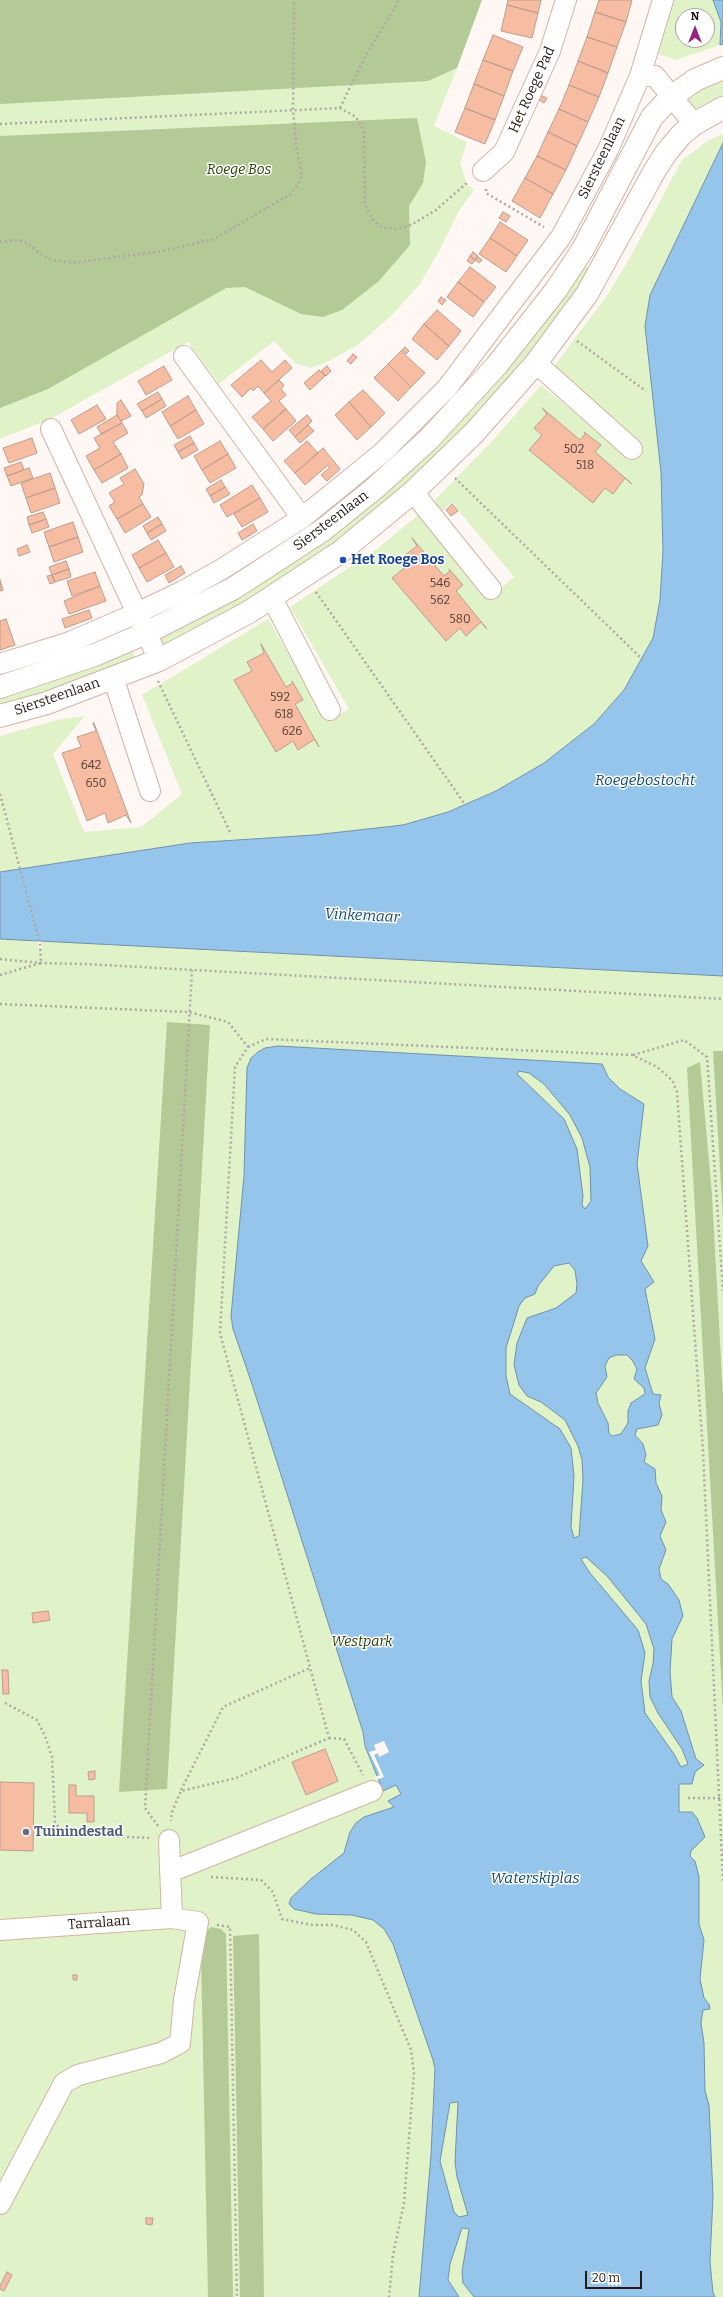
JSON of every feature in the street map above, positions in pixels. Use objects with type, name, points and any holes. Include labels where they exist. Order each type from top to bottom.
[{"type":"main road","name":"Siersteenlaan","points":[[0,688],[97,654],[146,633],[234,588],[323,530],[375,488],[429,439],[497,365],[556,290],[583,249],[652,117],[671,97],[695,80],[723,68]]},
{"type":"main road","name":"Siersteenlaan","points":[[0,716],[46,703],[113,677],[158,670],[340,553],[413,492],[474,433],[536,363],[588,294],[655,170],[681,135],[694,124],[723,108]]},
{"type":"street","name":"Het Roege Pad","points":[[483,171],[504,152],[550,51],[566,0]]},
{"type":"street","name":"Siersteenlaan","points":[[0,664],[70,642],[137,613],[222,569],[302,518],[382,453],[448,388],[562,237],[608,150],[640,76],[663,0]]},
{"type":"street","points":[[640,76],[655,76],[694,124]]},
{"type":"street","points":[[562,237],[605,262]]},
{"type":"street","points":[[184,356],[302,518]]},
{"type":"street","points":[[536,363],[632,448]]},
{"type":"street","points":[[51,429],[146,633],[158,670]]},
{"type":"street","points":[[413,492],[490,589]]},
{"type":"street","points":[[272,598],[330,710]]},
{"type":"street","name":"Siersteenlaan","points":[[113,677],[150,791]]},
{"type":"street","points":[[170,1872],[372,1791]]},
{"type":"street","points":[[169,1840],[172,1918]]},
{"type":"street","name":"Tarralaan","points":[[0,1930],[172,1918],[198,1922]]},
{"type":"street","points":[[0,2204],[64,2083],[78,2075],[161,2053],[180,2043],[184,2000],[198,1922]]},
{"type":"path","points":[[0,242],[16,240],[28,243],[39,253],[52,260],[71,263],[163,251],[214,239],[291,194],[300,183],[302,174],[297,152],[293,110],[294,0]]},
{"type":"path","points":[[340,108],[366,57],[399,0]]},
{"type":"path","points":[[0,124],[340,108],[356,117],[364,131],[366,205],[372,220],[382,227],[397,229],[411,225],[436,210],[483,171]]},
{"type":"path","points":[[483,171],[486,193],[562,237]]},
{"type":"path","points":[[576,340],[646,391]]},
{"type":"path","points":[[450,473],[640,657]]},
{"type":"path","points":[[312,586],[464,803]]},
{"type":"path","points":[[158,670],[230,832]]},
{"type":"path","points":[[0,794],[40,944],[41,963]]},
{"type":"path","points":[[0,959],[41,963],[723,999]]},
{"type":"path","points":[[0,975],[41,963]]},
{"type":"path","points":[[169,1840],[145,1808],[192,970]]},
{"type":"path","points":[[0,1004],[189,1012],[228,1022],[248,1046]]},
{"type":"path","points":[[329,1738],[220,1333],[235,1067],[248,1046],[266,1039],[632,1056],[684,1040],[707,1057],[723,1291]]},
{"type":"path","points":[[632,1056],[657,1067],[672,1080],[677,1092],[703,1451],[723,1882]]},
{"type":"path","points":[[169,1840],[172,1812],[223,1707],[310,1668]]},
{"type":"path","points":[[5,1703],[37,1720],[45,1736],[52,1757],[55,1822],[63,1834],[169,1840]]},
{"type":"path","points":[[181,1791],[236,1778],[329,1738],[344,1739],[372,1791]]},
{"type":"path","points":[[688,1798],[723,1798]]},
{"type":"path","points":[[210,1877],[261,1880],[273,1892],[282,1920],[312,1925],[333,1925],[353,1930],[366,1942],[411,2050],[414,2073],[404,2203],[393,2255],[389,2297]]},
{"type":"path","points":[[198,1922],[230,1928],[237,2297]]},
{"type":"green space","name":"Roege Bos","points":[[0,0],[439,76],[457,68],[434,126],[467,142],[460,163],[467,184],[474,190],[458,212],[439,251],[420,284],[392,315],[359,344],[327,362],[310,368],[295,363],[274,341],[219,384],[188,342],[54,417],[0,439]]},
{"type":"green space","points":[[0,0],[482,0],[457,68],[428,81],[0,104]]},
{"type":"green space","points":[[671,0],[713,0],[721,22],[720,45],[715,47],[715,8],[675,8],[675,48],[711,48],[676,60],[659,54],[661,36]]},
{"type":"green space","points":[[723,72],[723,102],[697,111],[691,109],[685,98]]},
{"type":"green space","points":[[417,118],[426,162],[423,183],[409,206],[410,245],[379,281],[342,310],[323,317],[301,314],[245,287],[226,288],[48,389],[0,408],[0,136]]},
{"type":"green space","points":[[723,134],[723,143],[650,295],[661,472],[663,551],[660,600],[653,638],[624,690],[594,724],[544,763],[496,791],[448,812],[403,825],[314,835],[190,843],[0,872],[0,736],[57,720],[85,716],[53,754],[84,832],[141,827],[182,794],[142,695],[268,619],[328,721],[349,709],[290,607],[377,549],[418,515],[488,599],[514,577],[452,503],[441,512],[433,502],[494,439],[541,385],[630,458],[643,444],[552,369],[608,294],[632,254],[682,160],[709,140]]},
{"type":"green space","points":[[586,265],[590,272],[545,338],[474,426],[319,560],[162,648],[159,635],[351,515],[577,266]]},
{"type":"green space","points":[[132,650],[136,658],[0,711],[0,695]]},
{"type":"green space","name":"Westpark","points":[[0,939],[37,941],[38,948],[42,948],[42,941],[723,976],[723,2297],[0,2297]]},
{"type":"green space","points":[[167,1022],[210,1025],[167,1789],[119,1792]]},
{"type":"green space","points":[[713,1051],[723,1051],[723,1219]]},
{"type":"green space","points":[[700,1062],[712,1195],[723,1397],[723,1711],[687,1068]]},
{"type":"green space","points":[[211,1927],[221,1929],[226,1934],[233,2297],[208,2297],[201,1953],[204,1933]]},
{"type":"green space","points":[[259,1934],[264,2297],[240,2297],[233,1936]]},
{"type":"water","points":[[713,0],[723,0],[723,44],[720,45],[721,22]]},
{"type":"water","points":[[723,143],[723,976],[0,939],[0,872],[190,843],[314,835],[403,825],[448,812],[496,791],[544,763],[594,724],[624,690],[653,638],[660,600],[663,551],[661,472],[645,326],[650,295]]},
{"type":"water","name":"Waterskiplas","points":[[278,1046],[602,1064],[608,1077],[620,1089],[644,1104],[637,1164],[648,1246],[641,1261],[654,1282],[645,1289],[655,1339],[645,1368],[653,1394],[661,1395],[659,1403],[662,1415],[658,1425],[637,1429],[635,1435],[643,1444],[646,1455],[644,1462],[655,1469],[656,1483],[662,1496],[661,1510],[666,1522],[660,1536],[666,1550],[659,1569],[661,1579],[668,1584],[679,1600],[683,1616],[672,1639],[670,1672],[672,1697],[681,1711],[696,1759],[704,1765],[695,1772],[692,1784],[679,1784],[679,1812],[692,1812],[697,1818],[705,1837],[691,1851],[690,1856],[695,1861],[699,1877],[699,1924],[704,1940],[700,1979],[704,1998],[709,2004],[710,2009],[703,2010],[701,2023],[704,2043],[705,2091],[709,2105],[713,2196],[710,2262],[713,2293],[715,2297],[474,2297],[463,2283],[462,2272],[469,2229],[462,2228],[450,2264],[448,2280],[459,2297],[419,2297],[431,2155],[435,2069],[433,2060],[393,1944],[384,1929],[373,1920],[352,1915],[316,1914],[294,1909],[289,1904],[291,1898],[311,1879],[344,1853],[350,1832],[356,1823],[364,1817],[394,1807],[388,1801],[401,1794],[396,1785],[383,1791],[365,1746],[363,1732],[233,1329],[231,1316],[244,1176],[247,1068],[251,1058],[265,1048]],"holes":[[[519,1071],[529,1073],[544,1084],[570,1115],[582,1138],[590,1167],[591,1201],[585,1209],[582,1205],[583,1196],[577,1149],[564,1119],[517,1074]],[[569,1263],[575,1270],[577,1284],[576,1293],[556,1308],[527,1318],[517,1343],[514,1365],[519,1385],[527,1396],[541,1402],[565,1420],[578,1446],[582,1460],[583,1480],[579,1536],[574,1538],[571,1527],[574,1476],[571,1448],[560,1429],[510,1394],[506,1376],[506,1348],[519,1306],[525,1298],[535,1294],[538,1286],[554,1266]],[[616,1355],[627,1355],[637,1369],[634,1379],[644,1388],[645,1394],[631,1403],[628,1411],[628,1423],[621,1434],[612,1436],[609,1433],[608,1423],[598,1403],[596,1393],[607,1377],[605,1366],[609,1358]],[[586,1557],[607,1576],[646,1624],[654,1649],[653,1664],[649,1681],[650,1697],[658,1713],[682,1749],[688,1764],[681,1767],[674,1754],[645,1713],[641,1681],[645,1653],[638,1630],[590,1573],[581,1559]],[[458,2102],[455,2162],[457,2177],[468,2215],[459,2217],[454,2212],[440,2161],[450,2103]]]},
{"type":"pier","points":[[384,1741],[389,1752],[379,1757],[378,1753],[374,1755],[384,1777],[376,1780],[375,1777],[380,1775],[369,1752],[376,1750],[374,1745]]},
{"type":"building","points":[[508,0],[541,0],[538,13],[507,5]]},
{"type":"building","points":[[599,0],[632,0],[626,22],[595,12]]},
{"type":"building","points":[[507,5],[538,13],[532,38],[501,31]]},
{"type":"building","points":[[595,12],[626,22],[617,47],[587,37]]},
{"type":"building","points":[[493,35],[523,47],[513,71],[483,60]]},
{"type":"building","points":[[587,37],[617,47],[608,73],[578,61]]},
{"type":"building","points":[[483,60],[513,71],[504,96],[474,84]]},
{"type":"building","points":[[578,61],[608,73],[599,97],[569,85]]},
{"type":"building","points":[[474,84],[504,96],[495,120],[465,108]]},
{"type":"building","points":[[569,85],[599,97],[588,122],[559,109]]},
{"type":"building","points":[[542,96],[547,98],[544,103],[539,100]]},
{"type":"building","points":[[465,108],[495,120],[485,144],[455,132]]},
{"type":"building","points":[[559,109],[588,122],[577,146],[548,132]]},
{"type":"building","points":[[548,132],[577,146],[566,170],[537,156]]},
{"type":"building","points":[[537,156],[566,170],[553,194],[525,178]]},
{"type":"building","points":[[525,178],[553,194],[540,218],[512,201]]},
{"type":"building","points":[[503,212],[510,216],[506,222],[499,218]]},
{"type":"building","points":[[500,222],[528,240],[517,256],[490,238]]},
{"type":"building","points":[[490,238],[517,256],[506,272],[479,254]]},
{"type":"building","points":[[473,252],[478,256],[475,260],[470,256]]},
{"type":"building","points":[[470,256],[475,260],[472,264],[467,261]]},
{"type":"building","points":[[478,257],[482,260],[479,263],[475,260]]},
{"type":"building","points":[[470,267],[496,287],[484,302],[458,282]]},
{"type":"building","points":[[458,282],[484,302],[473,317],[447,297]]},
{"type":"building","points":[[441,297],[446,300],[442,305],[438,301]]},
{"type":"building","points":[[437,310],[461,331],[449,346],[424,324]]},
{"type":"building","points":[[424,324],[449,346],[437,360],[412,339]]},
{"type":"building","points":[[405,347],[409,351],[406,354],[402,350]]},
{"type":"building","points":[[401,351],[425,373],[411,387],[388,364]]},
{"type":"building","points":[[353,354],[357,357],[351,364],[347,361]]},
{"type":"building","points":[[261,360],[272,372],[285,360],[292,368],[264,393],[258,386],[253,391],[251,388],[242,397],[231,385]]},
{"type":"building","points":[[388,364],[411,387],[398,401],[374,378]]},
{"type":"building","points":[[164,366],[172,380],[146,395],[138,381]]},
{"type":"building","points":[[327,366],[331,371],[326,376],[321,371]]},
{"type":"building","points":[[319,370],[325,376],[310,390],[304,383]]},
{"type":"building","points":[[279,380],[284,385],[281,389],[286,395],[279,401],[286,409],[263,429],[252,417],[271,401],[264,393]]},
{"type":"building","points":[[363,390],[385,413],[371,427],[349,402]]},
{"type":"building","points":[[158,392],[162,399],[142,411],[137,404]]},
{"type":"building","points":[[188,396],[196,410],[170,426],[162,412]]},
{"type":"building","points":[[162,399],[166,406],[146,418],[142,411]]},
{"type":"building","points":[[121,400],[131,416],[121,421],[117,415],[117,403]]},
{"type":"building","points":[[349,402],[371,427],[357,440],[335,415]]},
{"type":"building","points":[[97,405],[106,419],[79,434],[71,420]]},
{"type":"building","points":[[542,408],[580,440],[585,434],[584,432],[601,445],[595,452],[632,484],[625,478],[613,494],[605,488],[593,503],[529,450],[542,435],[534,428],[547,414]]},
{"type":"building","points":[[286,409],[296,421],[273,441],[263,429]]},
{"type":"building","points":[[196,410],[204,424],[178,439],[170,426]]},
{"type":"building","points":[[117,415],[122,423],[101,434],[97,427]]},
{"type":"building","points":[[307,415],[312,421],[295,437],[289,430]]},
{"type":"building","points":[[122,423],[128,433],[113,442],[121,454],[94,470],[86,456],[100,448],[94,438]]},
{"type":"building","points":[[308,425],[314,431],[300,443],[295,437]]},
{"type":"building","points":[[190,436],[194,443],[178,452],[174,445]]},
{"type":"building","points":[[32,438],[37,453],[9,463],[3,448]]},
{"type":"building","points":[[220,441],[228,454],[202,470],[194,456]]},
{"type":"building","points":[[307,441],[318,453],[295,473],[284,461]]},
{"type":"building","points":[[194,443],[198,450],[182,459],[178,452]]},
{"type":"building","points":[[323,448],[340,469],[327,481],[321,475],[330,467],[328,465],[305,485],[295,473]]},
{"type":"building","points":[[121,454],[128,468],[102,483],[94,470]]},
{"type":"building","points":[[228,454],[236,468],[210,483],[202,470]]},
{"type":"building","points":[[21,462],[24,470],[7,476],[4,468]]},
{"type":"building","points":[[29,468],[33,478],[11,486],[7,476]]},
{"type":"building","points":[[135,469],[144,484],[142,495],[139,497],[143,504],[117,519],[109,506],[115,502],[109,493],[124,484],[120,478]]},
{"type":"building","points":[[50,473],[55,488],[26,498],[21,483]]},
{"type":"building","points":[[221,480],[225,487],[210,496],[206,489]]},
{"type":"building","points":[[252,485],[260,498],[227,517],[220,505]]},
{"type":"building","points":[[225,487],[230,494],[214,503],[210,496]]},
{"type":"building","points":[[55,488],[60,503],[31,513],[26,498]]},
{"type":"building","points":[[260,498],[268,512],[242,527],[234,514]]},
{"type":"building","points":[[143,504],[151,517],[125,533],[117,519]]},
{"type":"building","points":[[452,504],[458,511],[451,516],[446,510]]},
{"type":"building","points":[[43,512],[46,519],[29,525],[27,517]]},
{"type":"building","points":[[158,517],[162,524],[147,533],[143,526]]},
{"type":"building","points":[[46,519],[49,527],[32,533],[29,525]]},
{"type":"building","points":[[73,522],[78,537],[49,547],[44,532]]},
{"type":"building","points":[[162,524],[166,531],[151,540],[147,533]]},
{"type":"building","points":[[253,524],[257,531],[242,540],[238,533]]},
{"type":"building","points":[[78,537],[83,552],[54,562],[49,547]]},
{"type":"building","points":[[412,538],[444,576],[450,571],[449,569],[463,585],[456,591],[487,629],[481,622],[466,636],[460,628],[446,641],[392,578],[408,565],[401,558],[417,546]]},
{"type":"building","points":[[158,540],[166,553],[139,568],[132,555]]},
{"type":"building","points":[[27,545],[30,552],[19,556],[17,549]]},
{"type":"building","points":[[166,553],[174,567],[147,582],[139,568]]},
{"type":"building","points":[[66,561],[69,569],[52,575],[49,567]]},
{"type":"building","points":[[181,566],[185,573],[169,583],[165,575]]},
{"type":"building","points":[[69,569],[71,577],[55,582],[52,575]]},
{"type":"building","points":[[95,572],[100,586],[72,596],[67,581]]},
{"type":"building","points":[[52,575],[55,582],[50,584],[47,576]]},
{"type":"building","points":[[0,580],[3,590],[0,591]]},
{"type":"building","points":[[100,586],[106,601],[69,614],[64,601]]},
{"type":"building","points":[[89,610],[92,618],[65,628],[62,619]]},
{"type":"building","points":[[6,619],[15,645],[0,650],[0,621]]},
{"type":"building","points":[[261,644],[286,687],[293,683],[292,681],[303,700],[295,704],[315,739],[298,750],[293,741],[276,752],[234,680],[252,671],[247,662],[264,653]]},
{"type":"building","points":[[93,723],[131,823],[126,815],[108,823],[105,813],[87,821],[62,753],[81,747],[77,737],[96,731]]},
{"type":"building","points":[[48,1611],[50,1620],[33,1623],[32,1613]]},
{"type":"building","points":[[2,1670],[8,1670],[9,1694],[3,1694]]},
{"type":"building","points":[[325,1749],[338,1781],[306,1795],[292,1762]]},
{"type":"building","points":[[95,1771],[95,1779],[89,1780],[88,1772]]},
{"type":"building","points":[[0,1782],[34,1783],[33,1851],[0,1850]]},
{"type":"building","points":[[69,1785],[76,1785],[76,1796],[94,1796],[94,1822],[87,1822],[87,1813],[69,1813]]},
{"type":"building","points":[[73,1975],[77,1975],[77,1980],[73,1980]]},
{"type":"building","points":[[146,2218],[153,2218],[152,2225],[146,2224]]},
{"type":"building","points":[[7,2272],[12,2275],[4,2291],[0,2289],[0,2286]]},
{"type":"place","name":"Het Roege Bos","points":[[343,560]]},
{"type":"place","name":"Tuinindestad","points":[[26,1832]]},
{"type":"water label","name":"Roegebostocht","points":[[645,781]]},
{"type":"water label","name":"Vinkemaar","points":[[362,916]]}]
